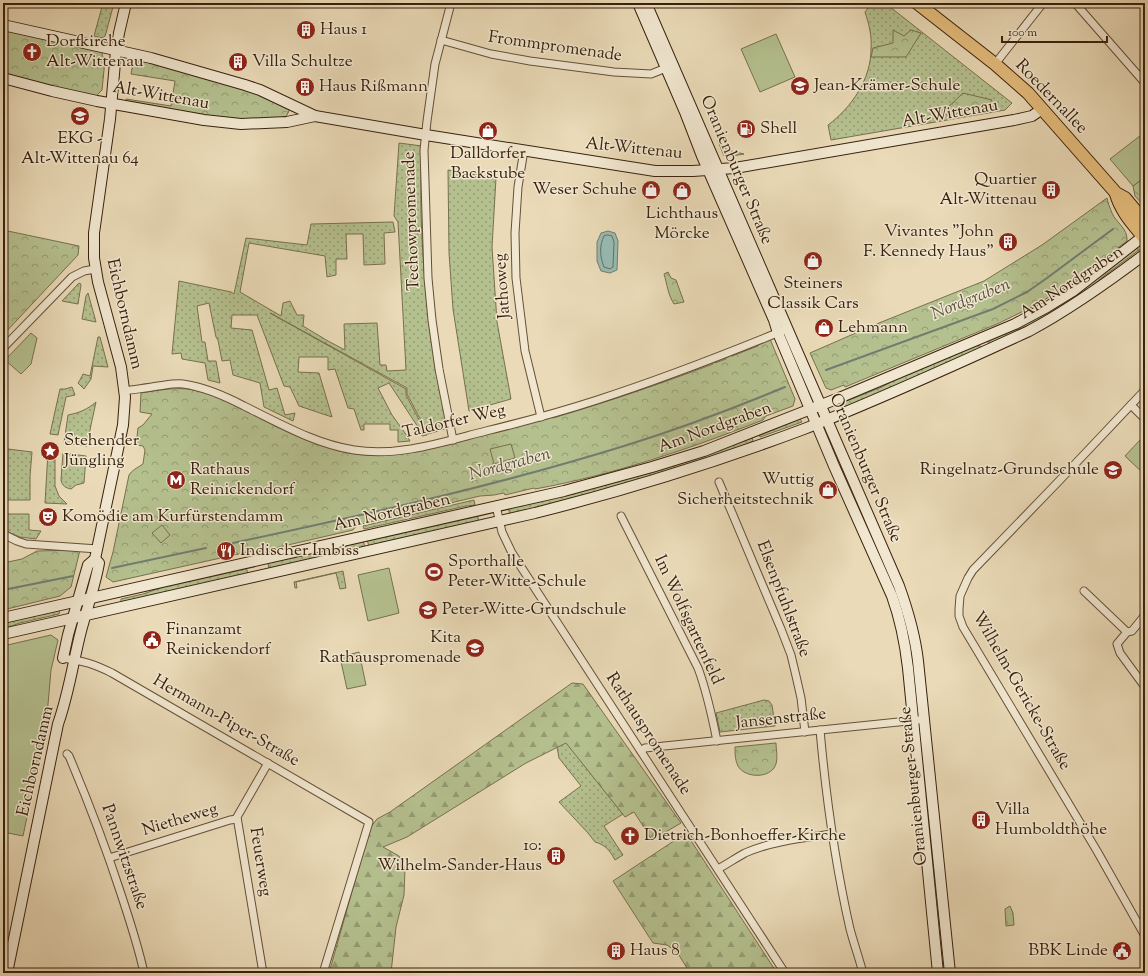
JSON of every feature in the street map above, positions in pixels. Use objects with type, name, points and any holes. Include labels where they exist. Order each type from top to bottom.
[{"type":"main road","name":"Eichborndamm","points":[[64,658],[73,617],[88,565],[96,554],[123,425],[124,391],[121,367],[95,269],[93,246],[111,104],[116,51],[126,3]]},
{"type":"main road","name":"Oranienburger Straße","points":[[638,3],[666,68],[719,169],[783,331],[816,424],[887,585],[901,622],[905,644],[938,973]]},
{"type":"main road","name":"Oranienburger Straße","points":[[646,3],[689,110],[696,142],[708,170],[774,321],[783,331],[821,405],[906,604],[916,647],[950,973]]},
{"type":"main road","name":"Roedernallee","points":[[917,3],[995,64],[1023,89],[1042,108],[1116,193],[1124,198],[1145,222]]},
{"type":"main road","name":"Alt-Wittenau","points":[[3,25],[153,59],[245,85],[267,93],[315,116],[655,171],[693,171],[734,168],[1032,116],[1042,108]]},
{"type":"main road","name":"Alt-Wittenau","points":[[3,78],[111,104],[204,120],[241,124],[287,122],[315,116]]},
{"type":"main road","name":"Roedernallee","points":[[1116,193],[1118,203],[1144,237]]},
{"type":"main road","name":"Am Nordgraben","points":[[3,618],[564,491],[652,468],[704,451],[821,405],[989,335],[1035,314],[1073,291],[1144,237]]},
{"type":"main road","name":"Am Nordgraben","points":[[3,634],[563,506],[663,478],[827,420],[1029,331],[1050,320],[1081,300],[1145,254]]},
{"type":"main road","name":"Eichborndamm","points":[[7,973],[58,724],[68,695],[74,659],[95,584],[99,563],[96,554]]},
{"type":"main road","points":[[259,560],[263,575]]},
{"type":"main road","points":[[115,593],[118,608]]},
{"type":"street","name":"Techowpromenade","points":[[452,3],[441,40],[431,87],[424,150],[424,180],[432,320],[439,369],[453,440]]},
{"type":"street","points":[[995,64],[1043,3]]},
{"type":"street","points":[[1076,3],[1145,82]]},
{"type":"street","name":"Frommpromenade","points":[[441,40],[491,54],[530,61],[606,71],[651,74],[666,68]]},
{"type":"street","name":"Jathoweg","points":[[524,150],[518,187],[515,233],[516,278],[525,351],[541,417]]},
{"type":"street","points":[[3,348],[72,277],[84,271],[95,269]]},
{"type":"street","name":"Taldorfer Weg","points":[[124,391],[172,384],[189,385],[217,393],[294,430],[338,446],[354,450],[410,450],[541,417],[597,400],[653,381],[783,331]]},
{"type":"street","name":"Wilhelm-Gericke-Straße","points":[[1145,390],[973,570],[960,596],[959,609],[960,620],[963,627],[1093,844],[1145,936]]},
{"type":"street","points":[[1131,405],[1145,419]]},
{"type":"street","points":[[3,461],[3,474]]},
{"type":"street","name":"Elsenpfuhlstraße","points":[[719,482],[776,615],[791,656],[801,698],[805,732]]},
{"type":"street","name":"Rathauspromenade","points":[[496,506],[504,536],[512,553],[785,973]]},
{"type":"street","name":"Im Wolfsgartenfeld","points":[[621,516],[698,668],[712,712],[717,741]]},
{"type":"street","points":[[3,534],[26,544],[96,554]]},
{"type":"street","points":[[1084,591],[1127,632]]},
{"type":"street","points":[[1145,615],[1132,631],[1127,632],[1117,644],[1120,653],[1145,687]]},
{"type":"street","name":"Hermann-Piper-Straße","points":[[64,658],[96,664],[369,822],[324,973]]},
{"type":"street","name":"Jansenstraße","points":[[641,751],[645,748],[924,719]]},
{"type":"street","points":[[820,730],[832,834],[850,930],[863,973]]},
{"type":"street","name":"Pannwitzstraße","points":[[67,754],[88,799],[109,858],[132,926],[144,973]]},
{"type":"street","name":"Feuerweg","points":[[263,973],[237,817],[268,763]]},
{"type":"street","name":"Nietheweg","points":[[109,858],[237,819]]},
{"type":"street","points":[[718,869],[744,854],[767,845],[832,834]]},
{"type":"green space","points":[[103,3],[114,3],[105,36],[102,38],[94,36]]},
{"type":"green space","points":[[872,3],[885,3],[1012,103],[1005,110],[831,140],[828,125],[845,110],[852,101],[868,71],[871,39],[865,12]]},
{"type":"green space","points":[[3,29],[103,51],[102,55],[105,60],[102,90],[95,97],[3,75]]},
{"type":"green space","points":[[893,30],[904,36],[911,30],[921,33],[906,57],[871,57],[873,48],[893,43]]},
{"type":"green space","points":[[776,34],[795,77],[760,92],[741,49]]},
{"type":"green space","points":[[134,58],[252,92],[287,108],[289,111],[286,117],[242,120],[201,116],[126,103],[126,99],[171,106],[175,81],[131,74]]},
{"type":"green space","points":[[963,93],[992,100],[986,107],[966,108],[952,117],[942,113]]},
{"type":"green space","points":[[1145,132],[1145,177],[1133,186],[1110,159]]},
{"type":"green space","points":[[719,140],[727,150],[744,154],[724,156],[718,141]]},
{"type":"green space","points":[[399,143],[422,146],[421,217],[426,288],[435,358],[448,428],[428,434],[407,394],[407,388],[270,313],[406,389],[406,395],[427,435],[422,436],[416,424],[389,383],[378,388],[392,415],[410,441],[398,442],[398,430],[390,430],[390,424],[364,424],[364,430],[361,430],[354,409],[348,408],[335,369],[328,370],[328,357],[299,357],[298,372],[319,373],[332,417],[299,406],[290,387],[284,386],[257,315],[232,315],[231,328],[252,330],[269,390],[277,388],[285,415],[295,413],[293,421],[264,407],[260,383],[233,375],[230,360],[222,361],[209,303],[197,306],[202,342],[205,342],[208,361],[216,361],[220,383],[208,380],[205,363],[182,359],[181,353],[172,354],[179,281],[231,292],[234,294],[246,238],[307,245],[311,224],[393,222],[395,232],[384,233],[385,264],[364,265],[363,234],[346,234],[347,259],[336,259],[336,275],[327,277],[325,256],[249,243],[240,292],[281,316],[283,303],[290,301],[297,315],[304,315],[303,326],[345,350],[344,324],[377,323],[380,365],[386,365],[387,371],[406,370],[398,222],[394,216]]},
{"type":"green space","points":[[448,170],[496,178],[492,247],[497,322],[511,399],[469,411],[453,309],[449,253]]},
{"type":"green space","points":[[1145,177],[1145,207],[1135,196],[1133,186]]},
{"type":"green space","points":[[1107,198],[1114,217],[1126,233],[1127,241],[1070,284],[1036,305],[997,324],[845,387],[844,385],[831,390],[826,388],[810,353],[874,325],[984,281],[1042,245]]},
{"type":"green space","points":[[3,230],[79,246],[78,255],[3,335]]},
{"type":"green space","points":[[1136,246],[1139,250],[1104,276],[1078,298],[1044,319],[989,344],[987,340]]},
{"type":"green space","points":[[668,272],[671,278],[676,280],[684,302],[674,304],[672,301],[664,274]]},
{"type":"green space","points":[[80,283],[78,304],[62,301],[78,284]]},
{"type":"green space","points":[[88,293],[96,322],[82,319],[86,296]]},
{"type":"green space","points":[[31,333],[37,338],[31,364],[21,374],[5,360]]},
{"type":"green space","points":[[98,337],[100,337],[108,367],[93,366],[91,379],[84,389],[78,383],[83,374],[90,376]]},
{"type":"green space","points":[[770,339],[795,399],[793,406],[766,416],[763,420],[707,441],[622,469],[564,483],[505,495],[504,493],[480,496],[357,525],[353,530],[253,553],[252,551],[113,582],[106,577],[113,552],[129,475],[133,470],[143,464],[145,450],[143,446],[136,445],[138,428],[143,425],[152,414],[140,412],[141,393],[177,389],[199,391],[220,398],[280,428],[336,450],[363,455],[401,454],[439,446],[552,416],[553,418],[573,412],[713,364],[712,362],[714,361],[715,363],[726,359],[726,356],[731,354],[732,356],[758,346],[757,344]]},
{"type":"green space","points":[[979,344],[981,348],[842,410],[839,404],[882,387],[907,373]]},
{"type":"green space","points":[[72,387],[75,395],[66,397],[58,435],[50,434],[60,389]]},
{"type":"green space","points":[[96,402],[87,446],[64,443],[68,415],[90,407]]},
{"type":"green space","points":[[799,417],[802,422],[760,437],[759,434]]},
{"type":"green space","points":[[752,437],[753,441],[727,453],[641,480],[510,515],[508,507]]},
{"type":"green space","points":[[1141,439],[1145,442],[1145,475],[1125,456]]},
{"type":"green space","points":[[511,444],[515,458],[494,464],[490,449]]},
{"type":"green space","points":[[8,449],[32,452],[30,500],[3,500],[3,482],[6,473],[6,461],[3,450]]},
{"type":"green space","points":[[48,451],[55,454],[55,486],[59,496],[67,504],[45,503]]},
{"type":"green space","points":[[63,453],[86,456],[84,483],[76,485],[71,489],[64,486],[61,480]]},
{"type":"green space","points":[[842,465],[888,570],[909,628],[919,707],[915,707],[908,645],[840,466]]},
{"type":"green space","points":[[474,500],[475,505],[364,529],[363,526]]},
{"type":"green space","points":[[3,514],[29,514],[29,530],[41,531],[36,539],[20,537],[3,530]]},
{"type":"green space","points":[[477,514],[479,522],[369,547],[367,539]]},
{"type":"green space","points":[[162,525],[170,535],[161,543],[152,533]]},
{"type":"green space","points":[[363,540],[365,548],[269,569],[268,563]]},
{"type":"green space","points":[[80,550],[71,587],[60,596],[3,610],[3,563],[22,559],[37,551]]},
{"type":"green space","points":[[246,567],[248,574],[121,602],[121,599],[143,594],[172,584]]},
{"type":"green space","points":[[389,568],[399,613],[368,621],[358,575]]},
{"type":"green space","points":[[343,571],[346,588],[340,589],[336,573],[296,582],[297,588],[295,588],[294,582]]},
{"type":"green space","points":[[60,609],[59,614],[20,623],[3,629],[3,622]]},
{"type":"green space","points":[[51,635],[58,640],[51,670],[46,727],[23,836],[3,832],[3,646]]},
{"type":"green space","points":[[359,652],[366,685],[347,689],[340,657]]},
{"type":"green space","points":[[572,683],[583,684],[681,823],[652,840],[634,812],[625,817],[566,743],[526,763],[407,837],[383,847],[399,856],[405,869],[404,895],[396,927],[391,973],[329,973],[370,828],[377,819],[390,812]]},
{"type":"green space","points":[[764,700],[769,701],[772,705],[775,726],[720,732],[716,713]]},
{"type":"green space","points":[[922,735],[933,844],[929,844],[918,736]]},
{"type":"green space","points":[[566,742],[623,814],[604,826],[623,855],[615,860],[607,849],[595,842],[559,802],[581,786],[559,758],[557,747]]},
{"type":"green space","points":[[776,743],[776,765],[770,772],[755,775],[741,770],[738,766],[735,747]]},
{"type":"green space","points":[[686,833],[777,973],[690,973],[677,952],[667,945],[653,943],[613,881]]},
{"type":"green space","points":[[934,847],[946,967],[941,968],[929,848]]},
{"type":"green space","points":[[1010,906],[1013,913],[1014,925],[1006,926],[1005,909]]},
{"type":"water","points":[[608,231],[615,233],[618,241],[617,270],[610,273],[601,271],[597,261],[597,242],[601,233]]},
{"type":"waterway","name":"Nordgraben","points":[[826,370],[993,309],[1027,292],[1113,229]]},
{"type":"waterway","name":"Nordgraben","points":[[233,543],[429,499],[576,461],[685,426],[785,387]]},
{"type":"waterway","name":"Nordgraben","points":[[112,568],[206,548]]},
{"type":"waterway","name":"Nordgraben","points":[[3,590],[73,576]]},
{"type":"place","name":"Haus 1","points":[[306,30]]},
{"type":"place","name":"Dorfkirche Alt-Wittenau","points":[[32,52]]},
{"type":"place","name":"Villa Schultze","points":[[238,62]]},
{"type":"place","name":"Jean-Krämer-Schule","points":[[800,86]]},
{"type":"place","name":"Haus Rißmann","points":[[305,87]]},
{"type":"place","name":"EKG - Alt-Wittenau 64","points":[[80,116]]},
{"type":"place","name":"Shell","points":[[746,129]]},
{"type":"place","name":"Dalldorfer Backstube","points":[[488,131]]},
{"type":"place","name":"Weser Schuhe","points":[[651,190]]},
{"type":"place","name":"Quartier Alt-Wittenau","points":[[1051,190]]},
{"type":"place","name":"Lichthaus Mörcke","points":[[682,191]]},
{"type":"place","name":"Vivantes \"John F. Kennedy Haus\"","points":[[1008,242]]},
{"type":"place","name":"Steiners Classik Cars","points":[[813,261]]},
{"type":"place","name":"Lehmann","points":[[824,328]]},
{"type":"place","name":"Stehender Jüngling","points":[[50,451]]},
{"type":"place","name":"Ringelnatz-Grundschule","points":[[1113,470]]},
{"type":"place","name":"Rathaus Reinickendorf","points":[[176,480]]},
{"type":"place","name":"Wuttig Sicherheitstechnik","points":[[828,490]]},
{"type":"place","name":"Komödie am Kurfürstendamm","points":[[48,517]]},
{"type":"place","name":"Indischer Imbiss","points":[[226,551]]},
{"type":"place","name":"Sporthalle Peter-Witte-Schule","points":[[434,572]]},
{"type":"place","name":"Peter-Witte-Grundschule","points":[[428,610]]},
{"type":"place","name":"Finanzamt Reinickendorf","points":[[152,640]]},
{"type":"place","name":"Kita Rathauspromenade","points":[[475,648]]},
{"type":"place","name":"Villa Humboldthöhe","points":[[981,820]]},
{"type":"place","name":"Dietrich-Bonhoeffer-Kirche","points":[[630,836]]},
{"type":"place","name":"10: Wilhelm-Sander-Haus","points":[[556,856]]},
{"type":"place","name":"Haus 8","points":[[616,951]]},
{"type":"place","name":"BBK Linde","points":[[1122,951]]}]
